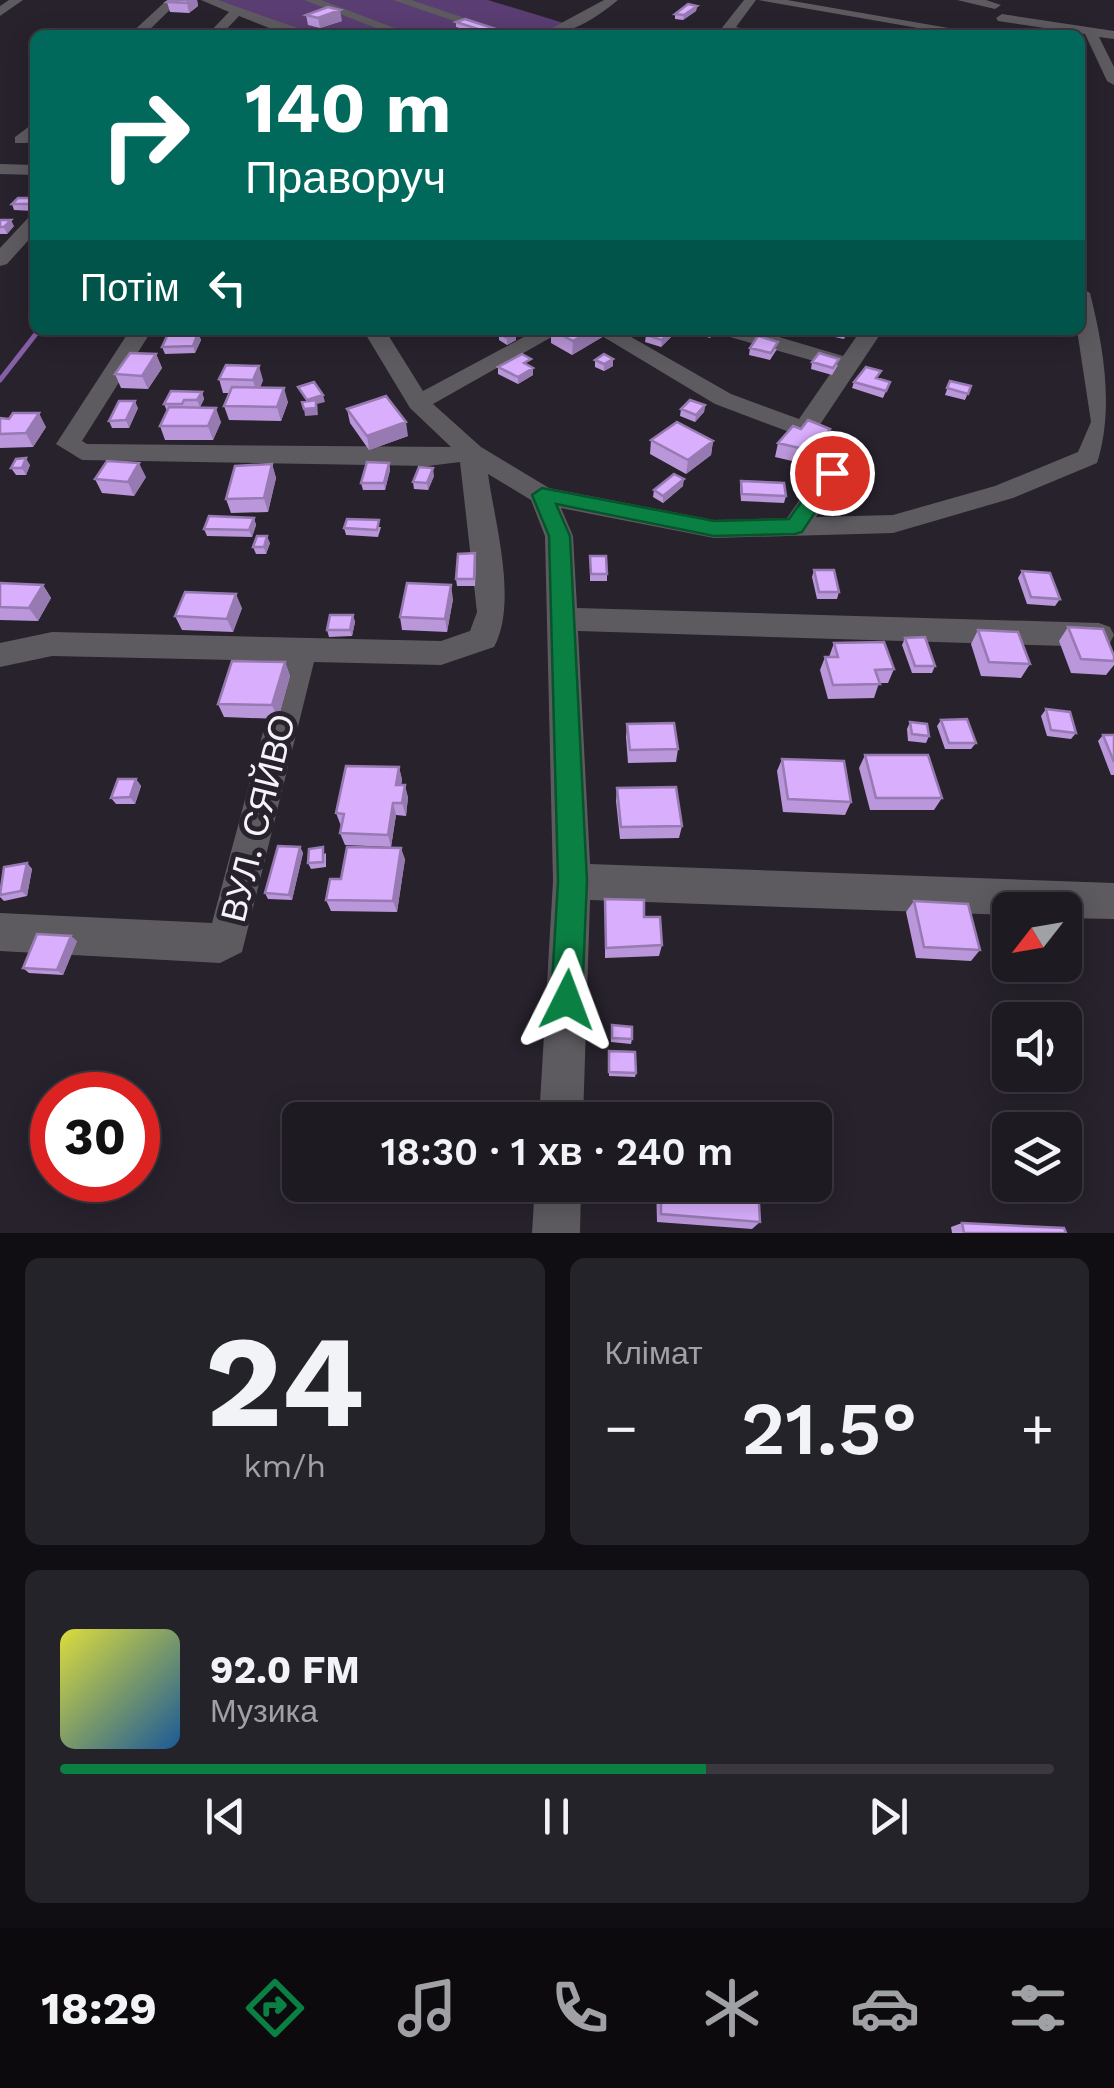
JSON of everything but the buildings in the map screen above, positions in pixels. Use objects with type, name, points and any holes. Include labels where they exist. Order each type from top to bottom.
[{"type":"street","points":[[0,12],[17,0]]},
{"type":"street","points":[[141,30],[174,0]]},
{"type":"street","points":[[207,0],[287,30]]},
{"type":"street","points":[[310,0],[392,30]]},
{"type":"street","points":[[399,0],[492,30]]},
{"type":"street","points":[[558,30],[612,0]]},
{"type":"street","points":[[726,30],[750,0]]},
{"type":"street","points":[[764,0],[951,30]]},
{"type":"street","points":[[963,0],[995,2],[1008,30]]},
{"type":"street","points":[[219,30],[236,12]]},
{"type":"street","points":[[1032,24],[1052,13],[1114,19]]},
{"type":"street","points":[[1002,18],[1076,30]]},
{"type":"street","points":[[1085,31],[1114,35]]},
{"type":"street","points":[[1090,32],[1114,81]]},
{"type":"street","points":[[21,140],[30,132]]},
{"type":"street","points":[[0,169],[30,170]]},
{"type":"street","points":[[0,260],[30,227]]},
{"type":"street","points":[[377,335],[418,403],[472,454],[542,495],[714,528],[892,524],[1004,492],[1088,457],[1104,422],[1085,315]]},
{"type":"street","points":[[138,335],[68,444],[82,452],[428,458],[472,454]]},
{"type":"street","points":[[418,403],[544,335]]},
{"type":"street","points":[[612,335],[723,399],[850,446],[795,526]]},
{"type":"street","points":[[748,335],[851,365]]},
{"type":"street","points":[[805,428],[869,335]]},
{"type":"street","points":[[0,654],[52,644],[441,654],[483,639],[492,612],[472,454]]},
{"type":"street","points":[[542,495],[559,536],[572,881],[562,1102]]},
{"type":"street","points":[[562,619],[1099,635]]},
{"type":"street","name":"ВУЛ. СЯЙВО","points":[[0,932],[220,942],[228,938],[300,650]]},
{"type":"street","points":[[572,881],[1114,901]]},
{"type":"street","points":[[556,1233],[557,1202]]},
{"type":"shaded area","points":[[214,0],[488,0],[567,24],[552,30],[295,30]]},
{"type":"waterway","points":[[0,380],[35,335]]},
{"type":"route","points":[[567,1000],[572,881],[559,536],[542,495],[714,528],[795,526],[832,473]]}]
